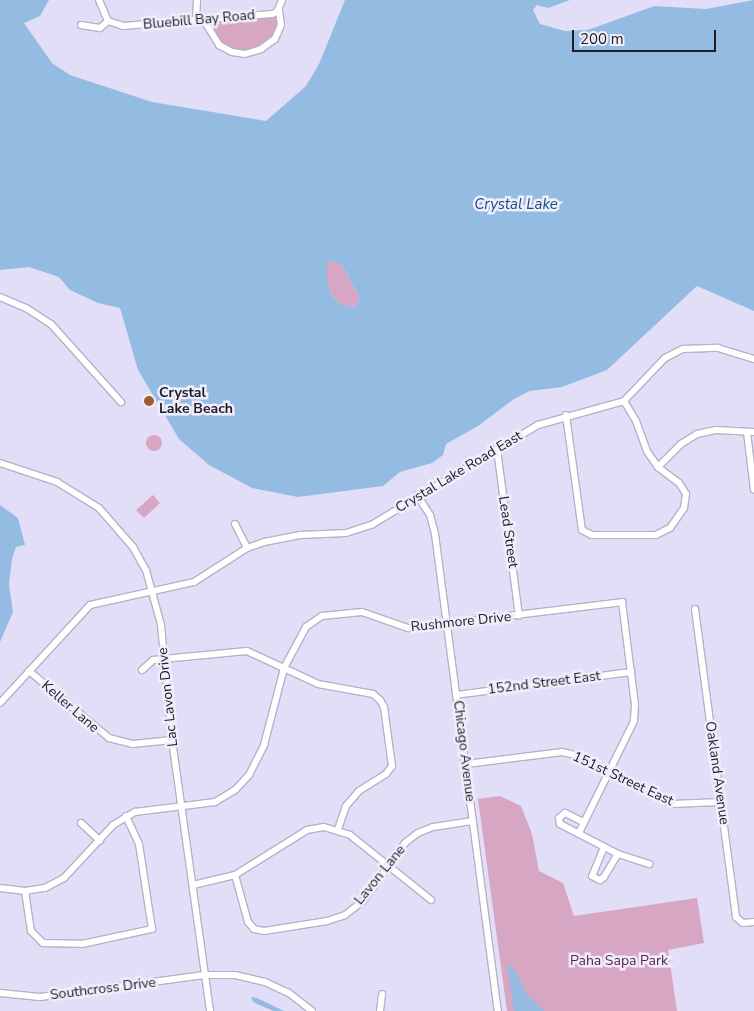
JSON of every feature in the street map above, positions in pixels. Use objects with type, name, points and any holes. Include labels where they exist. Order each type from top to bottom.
[{"type":"street","points":[[98,0],[108,21]]},
{"type":"street","points":[[196,19],[197,0]]},
{"type":"street","points":[[203,19],[222,47],[245,54],[261,49],[275,39],[281,25],[279,10],[282,0]]},
{"type":"street","name":"Bluebill Bay Road","points":[[81,25],[100,28],[108,21],[123,26],[272,14],[279,10]]},
{"type":"street","points":[[0,297],[26,308],[50,324],[121,402]]},
{"type":"street","name":"Crystal Lake Road East","points":[[0,704],[90,605],[155,593],[194,582],[247,548],[283,537],[331,535],[361,529],[386,517],[417,495],[538,425],[566,415],[608,408],[624,401],[654,367],[683,350],[718,348],[754,359]]},
{"type":"street","points":[[566,415],[580,524],[586,533],[596,535],[656,534],[670,528],[684,508],[686,494],[680,483],[658,467],[647,451],[636,421],[624,401]]},
{"type":"street","points":[[658,467],[680,444],[697,434],[716,430],[750,432],[754,490]]},
{"type":"street","name":"Lead Street","points":[[497,449],[519,616]]},
{"type":"street","name":"Lac Lavon Drive","points":[[0,463],[57,482],[99,508],[133,547],[155,593],[165,658],[172,740],[210,1011]]},
{"type":"street","name":"Chicago Avenue","points":[[417,495],[430,515],[435,534],[498,1011]]},
{"type":"street","points":[[235,524],[247,548]]},
{"type":"street","name":"Rushmore Drive","points":[[126,816],[135,812],[215,802],[236,790],[249,775],[264,744],[277,687],[284,668],[306,627],[322,616],[362,612],[408,628],[447,625],[622,602],[631,672]]},
{"type":"street","name":"Oakland Avenue","points":[[695,609],[736,916],[743,923],[754,922]]},
{"type":"street","points":[[142,670],[153,660],[246,651],[318,684],[372,694],[384,707],[392,766],[386,774],[359,791],[346,806],[338,829]]},
{"type":"street","name":"Keller Lane","points":[[29,671],[109,738],[133,744],[172,740]]},
{"type":"street","points":[[578,833],[634,721],[631,672]]},
{"type":"street","name":"152nd Street East","points":[[456,695],[631,672]]},
{"type":"street","name":"151st Street East","points":[[466,764],[562,752],[579,756],[672,804],[688,806],[721,802]]},
{"type":"street","points":[[583,822],[565,813],[559,818],[560,824],[604,847],[618,854],[649,864]]},
{"type":"street","points":[[0,888],[25,891],[45,888],[64,878],[126,816],[139,844],[152,929],[82,944],[43,943],[30,931],[25,891]]},
{"type":"street","name":"Lavon Lane","points":[[235,875],[248,922],[254,929],[264,931],[326,922],[345,915],[363,901],[405,843],[418,833],[432,827],[473,821]]},
{"type":"street","points":[[81,823],[100,841]]},
{"type":"street","points":[[192,885],[235,875],[307,830],[338,829],[431,900]]},
{"type":"street","points":[[604,847],[592,876],[600,880],[604,877],[618,854]]},
{"type":"street","name":"Southcross Drive","points":[[0,994],[40,997],[205,975],[235,975],[265,982],[289,993],[312,1011]]},
{"type":"street","points":[[380,1011],[382,994]]},
{"type":"green space","points":[[278,17],[274,37],[249,52],[234,51],[221,44],[209,25],[210,22]]},
{"type":"green space","points":[[327,260],[337,262],[343,267],[360,298],[355,307],[342,305],[332,296],[327,282]]},
{"type":"green space","points":[[154,435],[160,437],[162,443],[160,449],[154,451],[148,449],[146,443],[148,437]]},
{"type":"green space","points":[[153,495],[160,503],[144,518],[136,510]]},
{"type":"green space","name":"Paha Sapa Park","points":[[500,796],[521,806],[532,834],[539,871],[563,883],[574,916],[697,898],[704,943],[668,950],[677,1011],[507,1011],[478,799]]},
{"type":"water","name":"Crystal Lake","points":[[0,0],[49,0],[40,16],[24,23],[52,63],[70,75],[152,102],[266,121],[306,86],[319,64],[345,0],[570,0],[548,8],[537,5],[533,10],[540,24],[565,31],[588,30],[654,6],[706,9],[754,0],[754,311],[697,286],[607,370],[562,387],[530,391],[514,399],[478,426],[446,444],[443,455],[432,463],[400,472],[383,486],[298,497],[252,488],[209,465],[179,439],[138,370],[120,308],[98,303],[70,290],[59,277],[29,267],[0,270]],"holes":[[[327,261],[337,262],[343,267],[360,298],[355,307],[342,305],[332,296],[327,282]]]},
{"type":"water","points":[[0,505],[18,518],[25,545],[16,547],[12,559],[9,584],[13,612],[0,642]]},
{"type":"water","points":[[507,964],[515,970],[528,996],[544,1011],[514,1011]]},
{"type":"water","points":[[251,997],[284,1011],[273,1011],[253,1002]]},
{"type":"place","name":"Crystal Lake Beach","points":[[149,401]]}]
